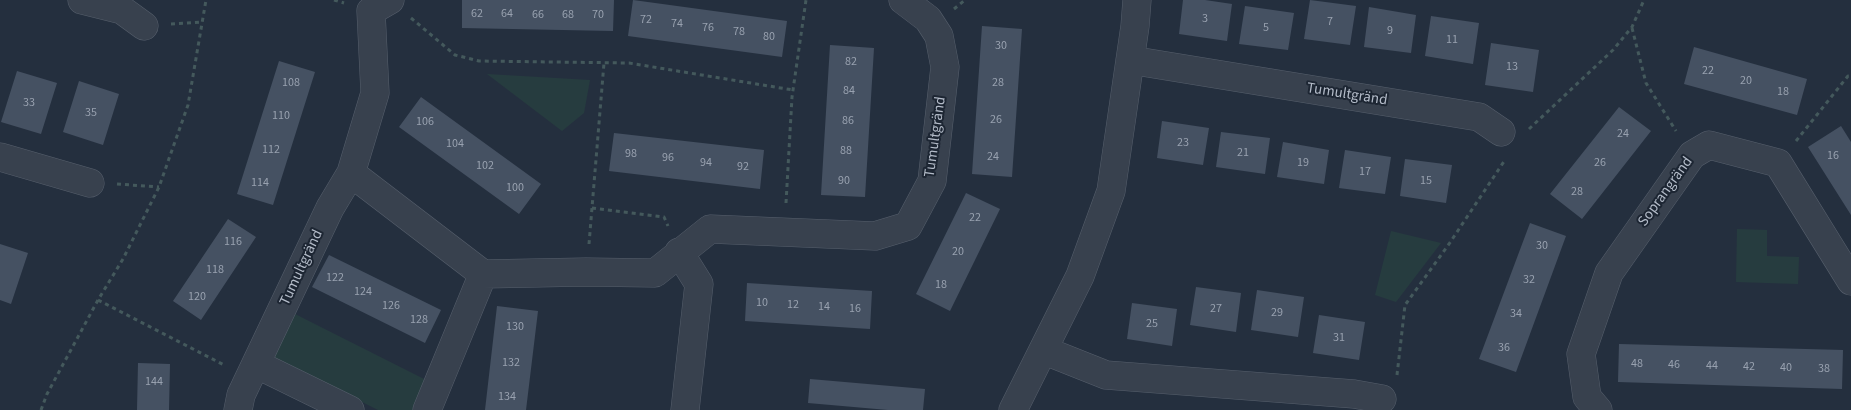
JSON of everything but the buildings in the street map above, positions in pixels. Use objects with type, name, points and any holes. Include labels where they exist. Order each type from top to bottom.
[{"type":"street","points":[[82,0],[122,10],[144,26]]},
{"type":"street","name":"Tumultgränd","points":[[238,410],[241,395],[330,208],[351,173],[375,93],[371,11],[390,0]]},
{"type":"street","name":"Tumultgränd","points":[[483,274],[655,273],[710,229],[875,236],[908,226],[932,180],[946,67],[939,36],[928,19],[903,0]]},
{"type":"street","points":[[1013,410],[1080,276],[1111,191],[1137,0]]},
{"type":"street","name":"Tumultgränd","points":[[1130,60],[1479,117],[1513,138]]},
{"type":"street","name":"Soprangränd","points":[[1598,410],[1587,397],[1581,354],[1609,274],[1692,155],[1709,145],[1778,163]]},
{"type":"street","points":[[0,157],[90,183]]},
{"type":"street","points":[[1778,163],[1851,281]]},
{"type":"street","points":[[351,173],[483,274],[427,410]]},
{"type":"street","points":[[680,252],[698,284],[685,410]]},
{"type":"street","points":[[1043,350],[1106,375],[1354,394],[1389,390]]},
{"type":"street","points":[[253,371],[350,410]]},
{"type":"path","points":[[42,410],[47,394],[98,300],[123,259],[158,187],[188,105],[206,0]]},
{"type":"path","points":[[390,0],[455,55],[479,61],[630,62],[793,90]]},
{"type":"path","points":[[784,231],[793,90],[806,0]]},
{"type":"path","points":[[1389,390],[1405,305],[1449,244],[1513,138],[1613,50],[1632,27],[1644,0]]},
{"type":"path","points":[[1632,27],[1646,83],[1692,155]]},
{"type":"path","points":[[586,272],[604,63]]},
{"type":"path","points":[[1778,163],[1848,76],[1851,76]]},
{"type":"path","points":[[90,183],[158,187]]},
{"type":"path","points":[[592,208],[664,217],[680,252]]},
{"type":"path","points":[[98,300],[253,371]]},
{"type":"green space","points":[[487,74],[590,80],[584,113],[562,131]]},
{"type":"green space","points":[[1737,229],[1767,230],[1767,256],[1799,257],[1798,284],[1736,282]]},
{"type":"green space","points":[[1391,231],[1441,243],[1396,302],[1375,295]]},
{"type":"green space","points":[[295,314],[430,382],[416,410],[378,410],[273,357]]}]
